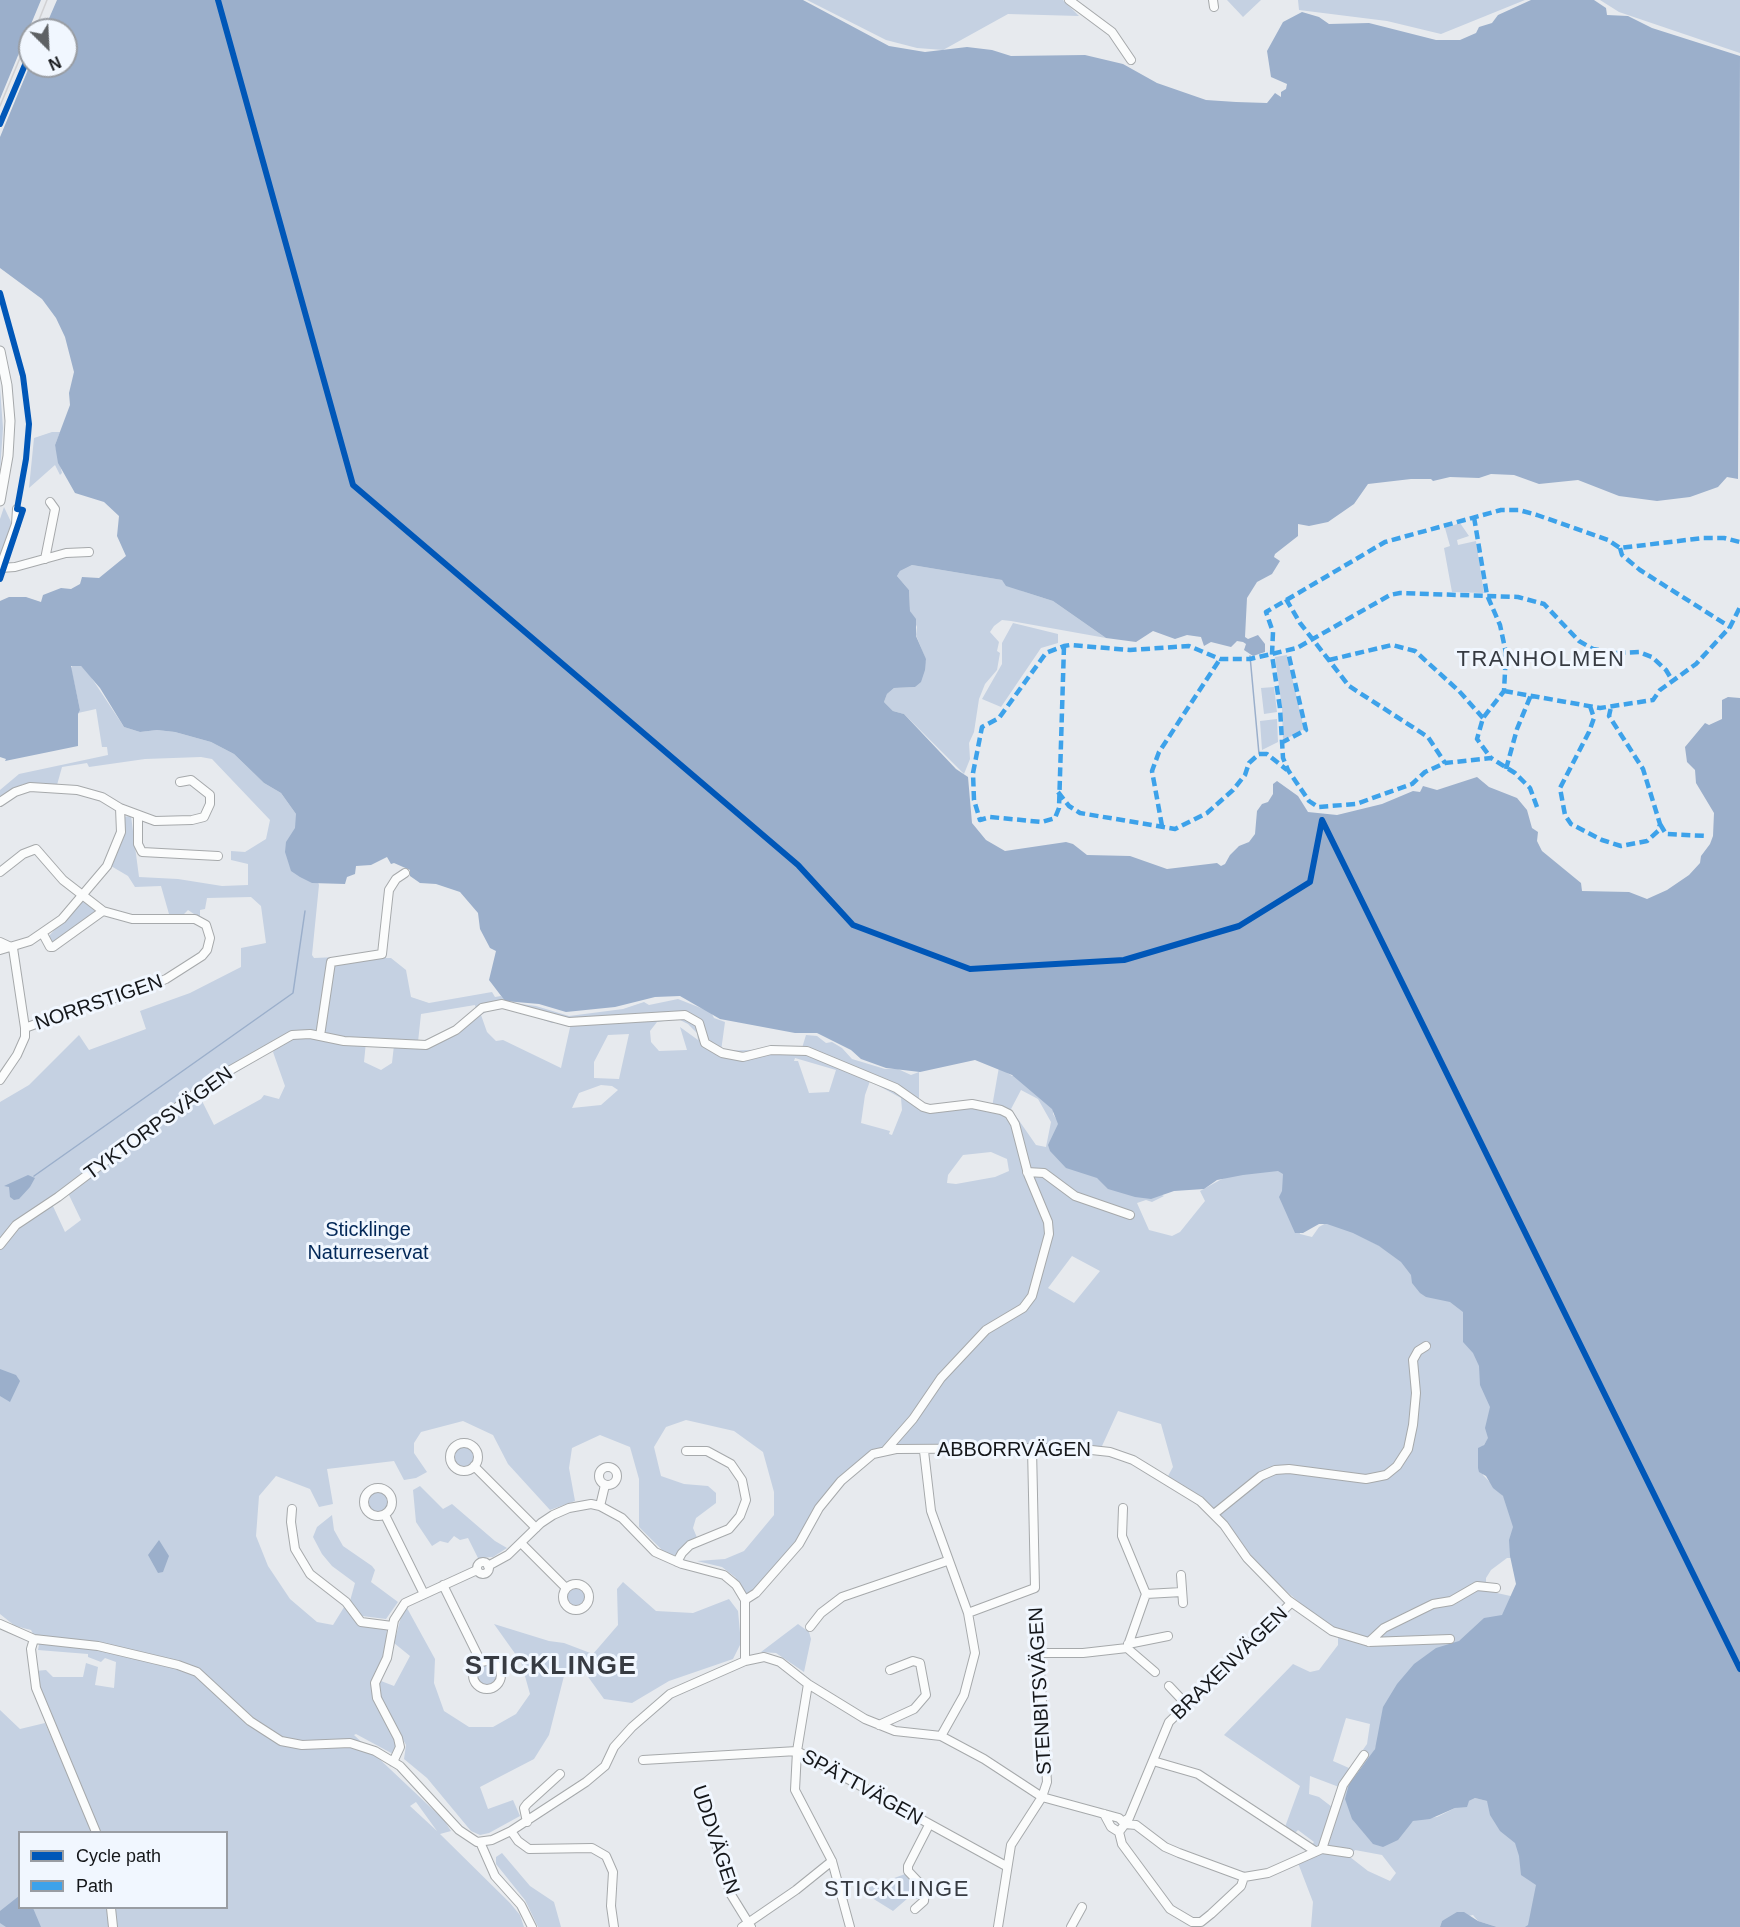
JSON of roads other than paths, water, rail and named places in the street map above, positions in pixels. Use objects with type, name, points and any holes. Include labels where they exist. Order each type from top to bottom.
[{"type":"main road","points":[[0,351],[7,385],[10,422],[8,456],[0,501]]},
{"type":"street","points":[[1069,0],[1112,32],[1131,60]]},
{"type":"street","points":[[45,559],[55,509],[50,502]]},
{"type":"street","points":[[17,509],[15,524],[0,568],[15,567],[66,553],[89,552]]},
{"type":"street","points":[[0,802],[22,789],[38,787],[77,790],[102,797],[120,808],[155,821],[204,817],[211,798],[208,791],[191,780],[180,782]]},
{"type":"street","points":[[0,950],[13,948],[43,934],[62,919],[107,866],[118,845],[121,832],[120,808]]},
{"type":"street","points":[[138,816],[138,844],[142,852],[218,856]]},
{"type":"street","name":"NORRSTIGEN","points":[[0,872],[30,850],[39,851],[49,866],[102,911],[132,919],[195,919],[206,925],[210,943],[207,950],[193,964],[166,980],[25,1028],[25,1037],[17,1055],[0,1080]]},
{"type":"street","points":[[320,1036],[331,962],[377,956],[384,951],[389,890],[396,879],[405,873]]},
{"type":"street","points":[[43,934],[53,947],[102,911]]},
{"type":"street","points":[[0,942],[13,948]]},
{"type":"street","points":[[13,948],[25,1028]]},
{"type":"street","name":"TYKTORPSVÄGEN","points":[[0,1245],[16,1225],[213,1080],[285,1038],[302,1034],[344,1041],[426,1045],[456,1030],[482,1008],[502,1004],[569,1022],[685,1015],[699,1023],[705,1043],[722,1053],[743,1057],[771,1050],[807,1052],[896,1088],[930,1109],[963,1104],[1000,1110],[1009,1114],[1015,1124],[1027,1172],[1048,1222],[1049,1234],[1032,1296],[1023,1308],[986,1330],[941,1377],[913,1419],[885,1451]]},
{"type":"street","points":[[302,1034],[322,1019]]},
{"type":"street","points":[[1027,1172],[1044,1173],[1084,1201],[1130,1215]]},
{"type":"street","points":[[1214,1514],[1261,1476],[1275,1470],[1289,1469],[1366,1479],[1379,1478],[1392,1471],[1408,1449],[1416,1393],[1413,1360],[1418,1351],[1426,1346]]},
{"type":"street","points":[[968,1613],[1035,1588],[1032,1448]]},
{"type":"street","name":"ABBORRVÄGEN","points":[[885,1451],[1073,1448],[1110,1452],[1133,1460],[1181,1488],[1214,1514],[1247,1558],[1292,1603],[1332,1631],[1369,1642],[1450,1639]]},
{"type":"street","points":[[677,1562],[690,1545],[729,1529],[740,1516],[746,1500],[742,1480],[731,1464],[715,1453],[686,1451]]},
{"type":"street","points":[[745,1600],[763,1587],[799,1544],[830,1493],[869,1458],[885,1451]]},
{"type":"street","points":[[924,1451],[931,1511],[947,1562],[968,1613],[975,1653],[973,1668],[964,1695],[941,1736]]},
{"type":"street","points":[[474,1466],[536,1528]]},
{"type":"street","points":[[600,1506],[606,1485]]},
{"type":"street","points":[[393,1762],[400,1748],[398,1738],[377,1698],[375,1683],[387,1658],[392,1626],[405,1603],[477,1570],[484,1574],[488,1566],[508,1555],[536,1528],[569,1508],[600,1506],[622,1518],[655,1552],[677,1562],[724,1575],[736,1585],[745,1600],[745,1661]]},
{"type":"street","points":[[1123,1508],[1122,1536],[1146,1594],[1128,1646]]},
{"type":"street","points":[[292,1509],[291,1522],[296,1549],[309,1574],[346,1602],[361,1622],[392,1626]]},
{"type":"street","points":[[385,1515],[424,1594]]},
{"type":"street","points":[[521,1543],[566,1588]]},
{"type":"street","points":[[810,1627],[821,1613],[842,1597],[947,1562]]},
{"type":"street","points":[[1180,1575],[1183,1603]]},
{"type":"street","points":[[443,1585],[481,1662]]},
{"type":"street","points":[[1369,1642],[1384,1628],[1433,1604],[1451,1601],[1477,1586],[1496,1588]]},
{"type":"street","points":[[1146,1594],[1182,1592]]},
{"type":"street","name":"BRAXENVÄGEN","points":[[1119,1832],[1129,1818],[1169,1722],[1185,1703],[1292,1603]]},
{"type":"street","name":"STENBITSVÄGEN","points":[[998,1927],[1011,1845],[1042,1797],[1047,1782],[1037,1623]]},
{"type":"street","points":[[0,1624],[34,1639],[98,1646],[178,1665],[197,1672],[250,1721],[281,1741],[302,1745],[336,1743],[361,1745],[393,1762],[417,1782],[459,1830],[471,1840],[480,1842],[492,1840],[527,1822],[604,1766],[618,1742],[656,1705],[681,1688],[745,1661],[771,1658],[780,1662],[808,1684],[879,1725],[895,1731],[941,1736],[984,1759],[1042,1797],[1136,1825],[1165,1847],[1244,1877],[1268,1873],[1318,1850],[1343,1785],[1364,1755]]},
{"type":"street","points":[[1040,1653],[1083,1653],[1128,1646],[1168,1636]]},
{"type":"street","points":[[34,1639],[31,1649],[36,1688],[95,1831]]},
{"type":"street","points":[[1128,1646],[1155,1672]]},
{"type":"street","points":[[879,1725],[914,1709],[926,1695],[920,1663],[913,1661],[890,1670]]},
{"type":"street","points":[[808,1684],[797,1751],[795,1790],[832,1861],[850,1927]]},
{"type":"street","points":[[1169,1686],[1185,1703]]},
{"type":"street","name":"SPÄTTVÄGEN","points":[[643,1760],[797,1751],[1006,1866]]},
{"type":"street","points":[[1153,1761],[1198,1774],[1318,1850],[1349,1853]]},
{"type":"street","points":[[527,1822],[524,1808],[560,1774]]},
{"type":"street","name":"UDDVÄGEN","points":[[707,1812],[730,1893],[747,1925]]},
{"type":"street","points":[[1104,1814],[1111,1827],[1119,1832],[1122,1844],[1170,1909],[1192,1922],[1200,1922],[1211,1914],[1241,1886],[1244,1877]]},
{"type":"street","points":[[915,1909],[924,1901],[925,1889],[908,1871],[908,1866],[929,1825]]},
{"type":"street","points":[[512,1831],[518,1841],[529,1849],[592,1848],[606,1856],[614,1872],[611,1906],[614,1927]]},
{"type":"street","points":[[480,1842],[495,1876],[521,1905],[532,1927]]},
{"type":"street","points":[[747,1925],[832,1861]]},
{"type":"street","points":[[1071,1927],[1082,1907]]},
{"type":"street","points":[[111,1909],[113,1927]]},
{"type":"water","points":[[0,0],[803,0],[889,46],[925,52],[967,47],[992,50],[1011,56],[1085,55],[1123,64],[1157,83],[1206,100],[1267,103],[1275,93],[1281,97],[1281,92],[1286,89],[1287,84],[1271,77],[1267,51],[1283,22],[1302,12],[1319,17],[1329,24],[1369,23],[1436,40],[1460,40],[1476,33],[1479,27],[1492,23],[1498,15],[1531,0],[1594,0],[1606,8],[1607,15],[1628,16],[1652,28],[1740,56],[1738,479],[1727,477],[1718,487],[1690,497],[1657,501],[1619,496],[1578,480],[1539,484],[1514,475],[1491,474],[1479,478],[1450,477],[1433,481],[1431,479],[1411,479],[1368,484],[1354,504],[1328,522],[1309,526],[1298,524],[1298,536],[1275,554],[1274,557],[1280,561],[1272,574],[1257,582],[1247,598],[1245,637],[1248,639],[1258,635],[1265,644],[1265,652],[1253,656],[1244,650],[1246,644],[1237,641],[1231,647],[1211,642],[1204,646],[1201,637],[1187,635],[1175,639],[1153,631],[1136,642],[1106,638],[1053,601],[1006,586],[1002,580],[912,565],[900,571],[897,576],[909,590],[910,611],[916,619],[916,636],[926,659],[925,670],[921,682],[915,687],[894,688],[887,694],[884,702],[893,711],[904,714],[956,769],[968,777],[972,823],[986,840],[1005,851],[1066,842],[1073,844],[1087,855],[1130,856],[1167,869],[1217,863],[1221,866],[1239,846],[1249,842],[1255,834],[1257,811],[1262,804],[1268,802],[1273,794],[1273,784],[1277,781],[1298,796],[1308,812],[1337,815],[1382,804],[1413,791],[1420,792],[1423,786],[1437,790],[1477,777],[1489,787],[1517,798],[1527,810],[1532,828],[1538,832],[1537,841],[1542,851],[1581,883],[1582,891],[1629,892],[1647,899],[1667,890],[1689,875],[1700,863],[1701,856],[1710,844],[1713,836],[1714,813],[1696,783],[1695,770],[1687,762],[1685,747],[1705,723],[1709,725],[1722,719],[1722,700],[1728,697],[1740,698],[1740,1927],[1525,1927],[1528,1925],[1536,1885],[1521,1875],[1515,1843],[1500,1831],[1490,1815],[1487,1801],[1475,1798],[1469,1801],[1467,1807],[1455,1808],[1430,1819],[1413,1821],[1398,1840],[1383,1847],[1373,1844],[1352,1819],[1345,1799],[1349,1784],[1375,1749],[1383,1707],[1397,1684],[1414,1664],[1436,1648],[1459,1641],[1484,1618],[1502,1615],[1516,1584],[1509,1540],[1513,1527],[1503,1496],[1493,1488],[1478,1468],[1478,1448],[1484,1445],[1488,1438],[1485,1428],[1490,1407],[1480,1385],[1479,1366],[1473,1353],[1463,1342],[1463,1312],[1450,1302],[1426,1297],[1420,1293],[1401,1262],[1379,1246],[1353,1233],[1327,1224],[1319,1224],[1303,1233],[1295,1233],[1279,1197],[1282,1191],[1283,1174],[1278,1171],[1243,1175],[1217,1180],[1204,1189],[1174,1191],[1151,1199],[1135,1197],[1108,1189],[1097,1178],[1066,1168],[1050,1151],[1048,1145],[1058,1124],[1052,1109],[1012,1075],[975,1060],[920,1072],[886,1068],[861,1059],[851,1050],[817,1033],[795,1033],[720,1019],[680,996],[655,997],[615,1007],[566,1012],[539,1004],[505,1001],[489,980],[496,951],[490,948],[480,929],[478,913],[460,892],[436,884],[420,883],[410,876],[410,870],[394,863],[391,864],[387,857],[371,865],[356,866],[355,874],[347,877],[345,884],[312,883],[300,877],[291,871],[285,852],[286,842],[295,828],[296,814],[281,793],[264,783],[234,754],[211,742],[175,732],[157,730],[140,732],[124,727],[100,688],[81,666],[71,666],[80,710],[78,746],[5,761],[6,759],[0,757],[0,601],[9,597],[26,597],[41,602],[43,595],[61,588],[71,589],[80,584],[82,577],[99,578],[126,556],[117,536],[119,516],[104,502],[75,493],[58,463],[55,445],[70,405],[69,393],[74,372],[65,337],[56,318],[42,299],[0,268]]},
{"type":"water","points":[[28,1175],[35,1178],[19,1199],[14,1200],[10,1197],[9,1187],[4,1186]]},
{"type":"water","points":[[0,1369],[16,1375],[20,1381],[10,1402],[0,1396]]},
{"type":"water","points":[[159,1540],[169,1556],[163,1572],[158,1573],[148,1555]]},
{"type":"water","points":[[18,1897],[18,1909],[33,1909],[41,1927],[6,1927],[0,1923],[0,1911]]},
{"type":"water","points":[[1457,1912],[1464,1912],[1478,1921],[1497,1927],[1440,1927],[1442,1921]]},
{"type":"waterway","points":[[1250,656],[1259,754]]},
{"type":"waterway","points":[[34,1176],[293,993],[305,911]]},
{"type":"tram line","points":[[40,18],[47,0]]},
{"type":"tram line","points":[[0,106],[18,63]]},
{"type":"district","name":"TRANHOLMEN","points":[[1541,660]]},
{"type":"district","name":"STICKLINGE","points":[[551,1667]]},
{"type":"district","name":"STICKLINGE","points":[[897,1890]]},
{"type":"park label","name":"Sticklinge Naturreservat","points":[[368,1242]]}]
